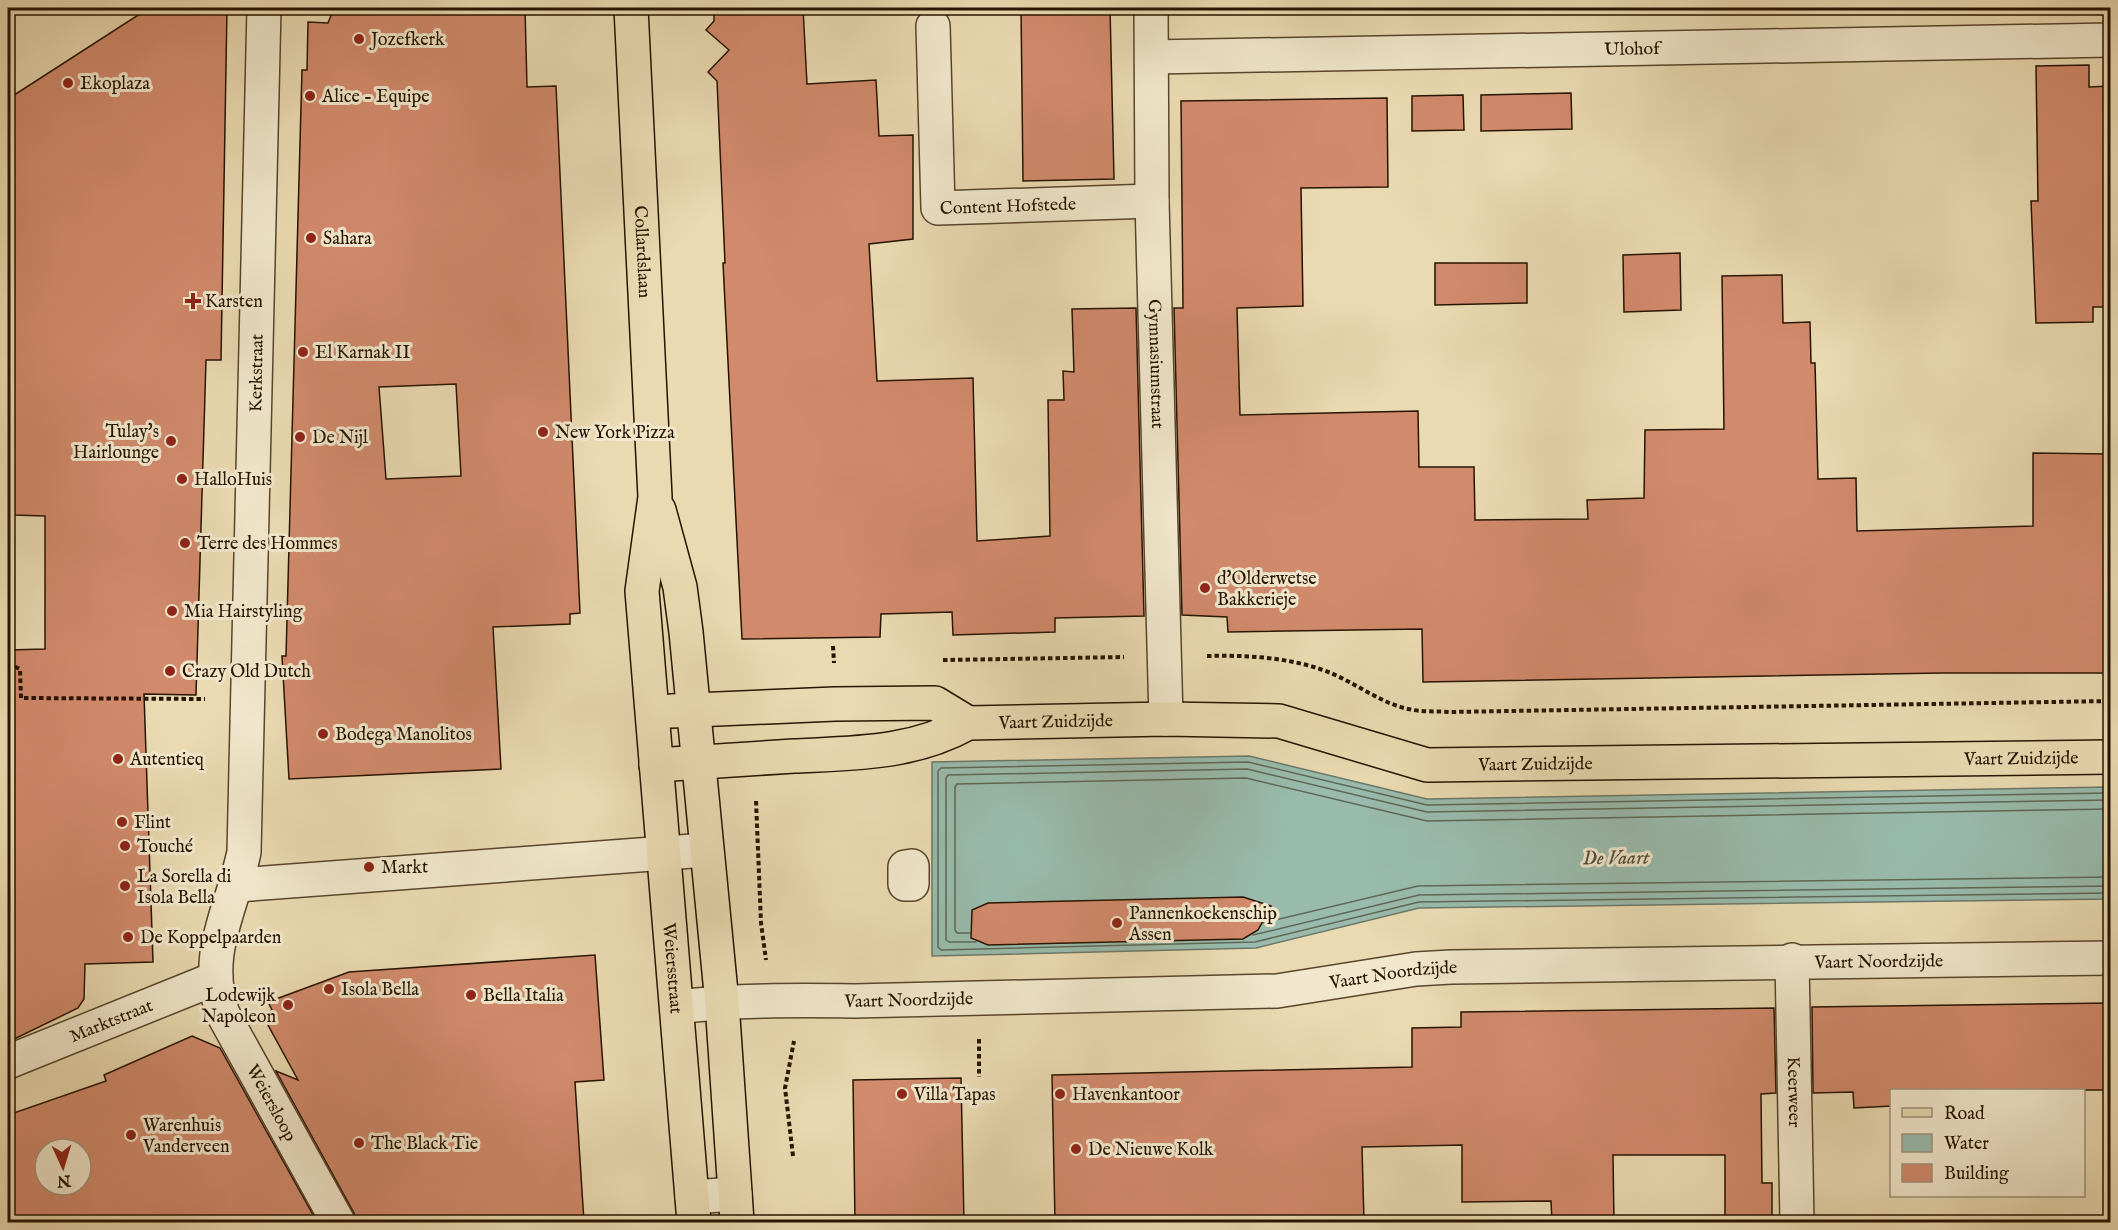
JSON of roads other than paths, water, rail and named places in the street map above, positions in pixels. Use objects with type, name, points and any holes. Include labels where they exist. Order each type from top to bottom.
[{"type":"main road","name":"Collardslaan","points":[[631,8],[655,497],[642,591],[652,713]]},
{"type":"main road","name":"Collardslaan","points":[[655,497],[680,587],[699,761]]},
{"type":"main road","points":[[652,713],[693,709],[935,704],[968,723]]},
{"type":"main road","name":"Weiersstraat","points":[[652,713],[693,1210]]},
{"type":"main road","name":"Vaart Zuidzijde","points":[[656,765],[862,754],[941,738],[968,723],[1166,719],[1278,720],[1427,765],[2110,757]]},
{"type":"main road","points":[[699,761],[722,1003],[736,1208]]},
{"type":"street","name":"Kerkstraat","points":[[237,885],[244,852],[264,8]]},
{"type":"street","name":"Gymnasiumstraat","points":[[1151,8],[1152,201],[1166,719]]},
{"type":"street","name":"Content Hofstede","points":[[933,26],[938,208],[1152,201]]},
{"type":"street","name":"Ulohof","points":[[1152,57],[2110,40]]},
{"type":"street","points":[[214,979],[218,944],[237,885],[706,850]]},
{"type":"street","name":"Vaart Noordzijde","points":[[677,1007],[804,1000],[855,1001],[1277,991],[1416,969],[1451,967],[1792,960],[2110,958]]},
{"type":"street","name":"Keerweer","points":[[1792,960],[1797,1222]]},
{"type":"street","name":"Marktstraat","points":[[8,1062],[214,979]]},
{"type":"street","name":"Weiersloop","points":[[214,979],[222,1014],[338,1222]]},
{"type":"street","points":[[693,1210],[736,1208]]},
{"type":"water","name":"De Vaart","points":[[1249,756],[1427,799],[2110,787],[2110,899],[1419,908],[1256,948],[932,956],[932,762]]},
{"type":"place","name":"Jozefkerk","points":[[359,39]]},
{"type":"place","name":"Ekoplaza","points":[[68,83]]},
{"type":"place","name":"Alice - Equipe","points":[[310,96]]},
{"type":"place","name":"Sahara","points":[[311,238]]},
{"type":"place","name":"Karsten","points":[[193,301]]},
{"type":"place","name":"El Karnak II","points":[[303,352]]},
{"type":"place","name":"New York Pizza","points":[[543,432]]},
{"type":"place","name":"De Nijl","points":[[300,437]]},
{"type":"place","name":"Tulay's Hairlounge","points":[[171,441]]},
{"type":"place","name":"HalloHuis","points":[[182,479]]},
{"type":"place","name":"Terre des Hommes","points":[[185,543]]},
{"type":"place","name":"d'Olderwetse Bakkerieje","points":[[1205,588]]},
{"type":"place","name":"Mia Hairstyling","points":[[172,611]]},
{"type":"place","name":"Crazy Old Dutch","points":[[170,671]]},
{"type":"place","name":"Bodega Manolitos","points":[[323,734]]},
{"type":"place","name":"Autentieq","points":[[118,759]]},
{"type":"place","name":"Flint","points":[[122,822]]},
{"type":"place","name":"Touché","points":[[125,846]]},
{"type":"place","name":"Markt","points":[[369,867]]},
{"type":"place","name":"La Sorella di Isola Bella","points":[[125,886]]},
{"type":"place","name":"Pannenkoekenschip Assen","points":[[1117,923]]},
{"type":"place","name":"De Koppelpaarden","points":[[128,937]]},
{"type":"place","name":"Isola Bella","points":[[329,989]]},
{"type":"place","name":"Bella Italia","points":[[471,995]]},
{"type":"place","name":"Lodewijk Napoleon","points":[[288,1005]]},
{"type":"place","name":"Villa Tapas","points":[[902,1094]]},
{"type":"place","name":"Havenkantoor","points":[[1060,1094]]},
{"type":"place","name":"Warenhuis Vanderveen","points":[[131,1135]]},
{"type":"place","name":"The Black Tie","points":[[359,1143]]},
{"type":"place","name":"De Nieuwe Kolk","points":[[1076,1149]]}]
